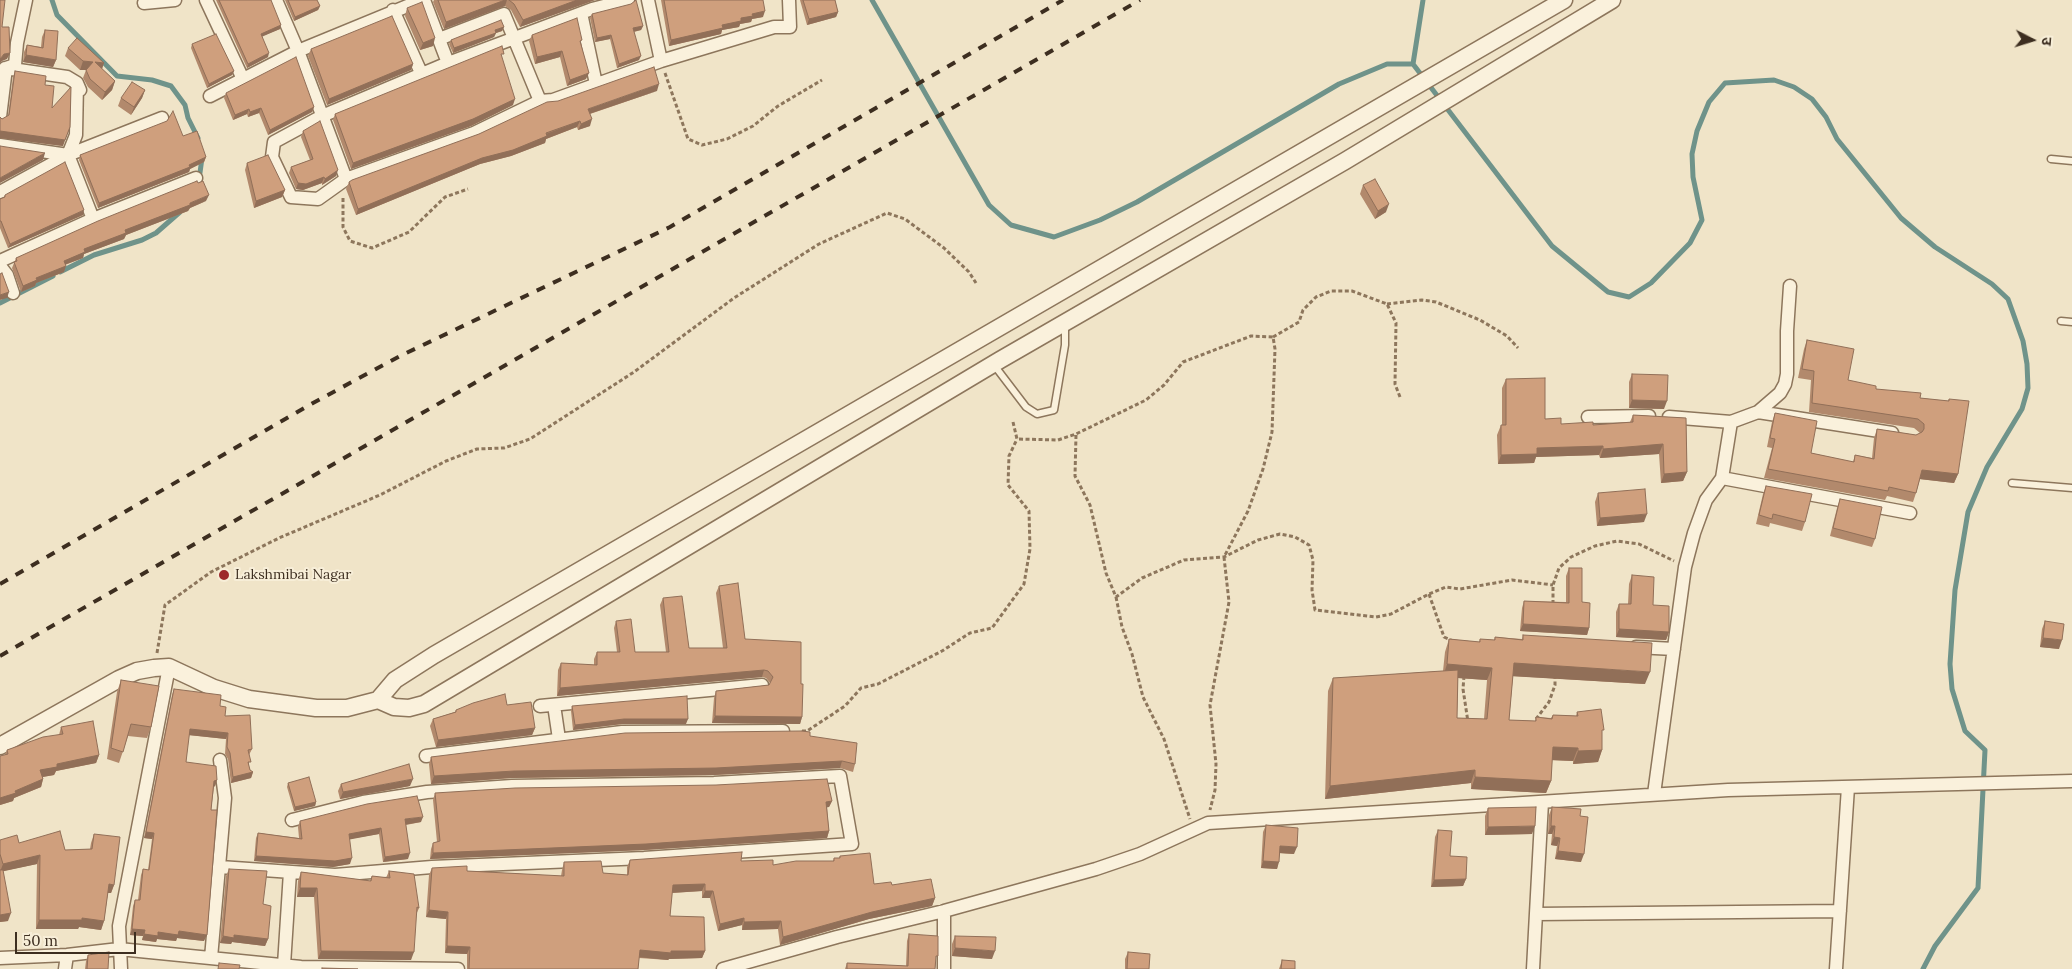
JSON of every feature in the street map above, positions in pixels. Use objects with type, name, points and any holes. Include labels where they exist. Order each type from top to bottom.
[{"type":"street","points":[[3,67],[15,65],[17,44],[26,0]]},
{"type":"street","points":[[144,2],[175,0]]},
{"type":"street","points":[[206,0],[242,78]]},
{"type":"street","points":[[276,0],[298,51],[346,179]]},
{"type":"street","points":[[210,96],[298,51],[393,10],[423,0],[448,63]]},
{"type":"street","points":[[628,0],[587,7],[322,116],[274,142],[272,157],[291,197],[318,199],[346,179],[474,133],[540,101],[553,100],[661,61],[774,27],[790,27],[789,0]]},
{"type":"street","points":[[648,0],[661,61]]},
{"type":"street","points":[[0,746],[119,679],[137,671],[162,668],[249,699],[316,708],[347,708],[378,700],[395,680],[434,655],[1564,0]]},
{"type":"street","points":[[378,700],[394,707],[409,708],[424,704],[994,364],[1464,91],[1612,0]]},
{"type":"street","points":[[587,7],[596,84]]},
{"type":"street","points":[[393,10],[422,75]]},
{"type":"street","points":[[439,39],[504,14],[540,101]]},
{"type":"street","points":[[3,67],[67,77],[77,84],[86,101]]},
{"type":"street","points":[[0,117],[3,67]]},
{"type":"street","points":[[77,84],[76,135],[68,156],[93,219]]},
{"type":"street","points":[[0,192],[68,156],[162,118]]},
{"type":"street","points":[[0,144],[68,156]]},
{"type":"street","points":[[0,260],[93,219],[196,178]]},
{"type":"street","points":[[2,273],[13,293]]},
{"type":"street","points":[[1588,417],[1644,416],[1731,422],[1758,412],[1780,393],[1788,374],[1787,331],[1790,286]]},
{"type":"street","points":[[1758,412],[1903,435]]},
{"type":"street","points":[[1654,794],[1685,567],[1706,500],[1722,478],[1731,422]]},
{"type":"street","points":[[1722,478],[1910,513]]},
{"type":"street","points":[[1624,646],[1674,649]]},
{"type":"street","points":[[121,969],[119,926],[162,668]]},
{"type":"street","points":[[540,706],[762,685]]},
{"type":"street","points":[[554,705],[559,739]]},
{"type":"street","points":[[426,756],[622,732],[796,731]]},
{"type":"street","points":[[210,958],[225,798],[220,760]]},
{"type":"street","points":[[220,867],[335,875],[432,867],[634,858],[852,844],[840,776],[714,783],[512,786],[455,790],[363,802],[292,820]]},
{"type":"street","points":[[722,969],[747,966],[837,937],[944,912],[1140,854],[1208,823],[1654,794],[2072,781]]},
{"type":"street","points":[[1836,969],[1848,788]]},
{"type":"street","points":[[1533,969],[1542,802]]},
{"type":"street","points":[[284,965],[290,872]]},
{"type":"street","points":[[1536,914],[1840,911]]},
{"type":"street","points":[[944,912],[944,969]]},
{"type":"street","points":[[0,958],[67,955],[119,949],[302,968],[458,969]]},
{"type":"street","points":[[65,969],[67,955]]},
{"type":"lane","points":[[2051,159],[2072,161]]},
{"type":"lane","points":[[2061,321],[2072,322]]},
{"type":"lane","points":[[994,364],[1026,407],[1037,414],[1054,410],[1065,345],[1065,323]]},
{"type":"lane","points":[[2012,483],[2072,488]]},
{"type":"path","points":[[661,61],[688,139],[702,145],[727,139],[753,126],[778,106],[822,80]]},
{"type":"path","points":[[346,179],[341,207],[345,233],[350,241],[372,248],[409,232],[445,197],[468,189]]},
{"type":"path","points":[[162,668],[165,605],[211,572],[279,538],[380,495],[477,448],[504,448],[530,439],[634,372],[734,298],[812,249],[887,213],[905,219],[944,248],[968,272],[976,283]]},
{"type":"path","points":[[1017,439],[1058,440],[1076,434],[1146,400],[1164,385],[1183,362],[1251,336],[1273,337],[1299,322],[1303,310],[1316,297],[1330,291],[1352,290],[1387,304],[1422,300],[1436,302],[1480,320],[1507,336],[1518,348]]},
{"type":"path","points":[[1387,304],[1396,323],[1395,384],[1400,397]]},
{"type":"path","points":[[1208,823],[1215,790],[1210,705],[1229,602],[1224,557],[1248,511],[1263,469],[1272,432],[1273,337]]},
{"type":"path","points":[[796,731],[807,732],[829,718],[845,706],[861,688],[878,684],[942,652],[970,633],[992,628],[1024,584],[1030,549],[1029,511],[1008,485],[1009,456],[1017,439],[1013,422]]},
{"type":"path","points":[[1076,434],[1076,476],[1090,505],[1106,573],[1116,597],[1122,627],[1132,654],[1143,697],[1164,739],[1193,829]]},
{"type":"path","points":[[1116,597],[1142,578],[1184,560],[1224,557],[1258,540],[1280,534],[1295,537],[1309,545],[1314,560],[1312,590],[1314,610],[1376,617],[1392,614],[1446,587],[1460,589],[1512,580],[1553,585]]},
{"type":"path","points":[[1554,613],[1553,585],[1560,568],[1571,557],[1595,546],[1616,541],[1639,544],[1685,567]]},
{"type":"path","points":[[1429,594],[1444,637],[1458,642]]},
{"type":"path","points":[[1535,721],[1552,693],[1555,685],[1555,668]]},
{"type":"path","points":[[1464,671],[1463,689],[1468,723],[1477,724]]},
{"type":"building","points":[[0,0],[5,0],[2,27],[9,27],[10,53],[4,54],[0,59]]},
{"type":"building","points":[[219,0],[271,0],[281,25],[261,34],[269,53],[248,64]]},
{"type":"building","points":[[288,0],[317,0],[320,6],[295,17]]},
{"type":"building","points":[[438,0],[505,0],[446,22]]},
{"type":"building","points":[[509,0],[577,0],[523,20],[514,4]]},
{"type":"building","points":[[636,0],[643,26],[633,28],[641,56],[619,64],[611,35],[597,38],[592,14],[631,4]]},
{"type":"building","points":[[664,0],[763,0],[765,11],[741,18],[741,21],[722,25],[723,28],[671,40]]},
{"type":"building","points":[[803,0],[835,0],[838,12],[809,19]]},
{"type":"building","points":[[422,2],[435,38],[423,43],[407,8]]},
{"type":"building","points":[[392,16],[413,64],[329,99],[311,49]]},
{"type":"building","points":[[577,18],[582,40],[580,41],[589,73],[570,80],[562,51],[537,57],[532,35]]},
{"type":"building","points":[[501,20],[504,27],[495,30],[496,33],[454,48],[451,40]]},
{"type":"building","points":[[45,30],[58,31],[56,60],[26,55],[27,45],[43,48]]},
{"type":"building","points":[[216,34],[234,71],[209,84],[192,44]]},
{"type":"building","points":[[77,38],[104,63],[95,62],[115,81],[105,92],[90,79],[86,70],[93,62],[83,61],[68,48]]},
{"type":"building","points":[[502,46],[504,54],[501,54],[515,99],[473,119],[353,163],[335,114]]},
{"type":"building","points":[[296,57],[314,107],[270,130],[261,108],[250,112],[249,109],[235,115],[226,93]]},
{"type":"building","points":[[654,67],[659,84],[588,109],[592,119],[581,124],[580,121],[546,133],[547,136],[513,150],[482,158],[358,209],[349,182],[352,180],[479,134],[547,102],[558,101]]},
{"type":"building","points":[[15,71],[46,76],[45,85],[54,86],[52,108],[71,87],[70,127],[65,140],[0,131],[0,117],[2,119],[9,115]]},
{"type":"building","points":[[132,82],[145,90],[134,107],[121,98]]},
{"type":"building","points":[[173,111],[183,136],[197,131],[206,157],[189,165],[190,167],[99,203],[80,155],[167,121]]},
{"type":"building","points":[[320,121],[338,170],[325,179],[324,177],[306,184],[298,183],[291,167],[313,159],[303,131]]},
{"type":"building","points":[[0,146],[45,153],[0,178]]},
{"type":"building","points":[[268,155],[285,190],[256,201],[247,163]]},
{"type":"building","points":[[65,162],[84,210],[10,244],[0,221],[0,199]]},
{"type":"building","points":[[1375,179],[1389,204],[1378,211],[1363,185]]},
{"type":"building","points":[[197,181],[198,183],[203,181],[209,195],[190,203],[190,205],[125,230],[126,233],[84,249],[85,252],[64,261],[66,266],[36,278],[37,280],[23,286],[14,262],[17,261],[16,258],[98,221]]},
{"type":"building","points":[[2,273],[9,292],[0,295],[0,274]]},
{"type":"building","points":[[1807,340],[1854,349],[1848,380],[1876,386],[1876,389],[1921,393],[1920,398],[1969,401],[1958,474],[1922,470],[1916,493],[1889,487],[1888,491],[1768,469],[1775,439],[1770,438],[1775,413],[1817,421],[1811,453],[1854,462],[1855,455],[1874,459],[1877,429],[1916,435],[1924,429],[1924,424],[1918,419],[1812,403],[1814,371],[1802,369]]},
{"type":"building","points":[[1632,374],[1668,375],[1667,401],[1632,400]]},
{"type":"building","points":[[1545,378],[1545,419],[1561,418],[1561,424],[1593,422],[1593,425],[1633,422],[1633,415],[1686,418],[1687,472],[1664,474],[1663,444],[1603,449],[1603,446],[1537,448],[1537,454],[1501,455],[1501,425],[1506,425],[1506,379]]},
{"type":"building","points":[[1766,486],[1812,494],[1805,522],[1773,514],[1772,519],[1759,515]]},
{"type":"building","points":[[1645,489],[1647,514],[1600,518],[1598,493]]},
{"type":"building","points":[[1840,499],[1882,507],[1875,539],[1833,528]]},
{"type":"building","points":[[1569,568],[1582,568],[1582,602],[1590,603],[1589,628],[1523,624],[1524,601],[1569,603]]},
{"type":"building","points":[[1632,575],[1654,577],[1653,605],[1669,606],[1669,632],[1619,629],[1619,604],[1631,604]]},
{"type":"building","points":[[738,583],[745,639],[801,642],[802,717],[715,716],[716,691],[769,685],[773,677],[768,671],[764,670],[560,688],[561,663],[597,665],[597,652],[620,652],[616,621],[631,619],[635,652],[669,652],[663,598],[682,596],[689,648],[727,648],[719,586]]},
{"type":"building","points":[[2045,621],[2064,624],[2062,640],[2043,638]]},
{"type":"building","points":[[1523,635],[1652,643],[1650,672],[1514,663],[1509,720],[1536,721],[1536,717],[1552,719],[1553,715],[1578,716],[1577,712],[1601,709],[1604,730],[1602,730],[1602,750],[1578,751],[1578,748],[1553,747],[1551,781],[1475,777],[1475,770],[1330,786],[1333,678],[1458,670],[1457,718],[1487,719],[1492,668],[1447,664],[1449,639],[1480,642],[1480,639],[1495,640],[1495,637],[1523,640]]},
{"type":"building","points":[[121,680],[159,686],[151,727],[131,724],[123,752],[111,748]]},
{"type":"building","points":[[174,689],[221,695],[220,706],[226,707],[225,716],[250,715],[252,749],[248,750],[251,762],[248,762],[250,770],[253,772],[233,777],[230,753],[227,747],[228,733],[190,729],[186,762],[216,766],[217,780],[214,781],[211,810],[217,810],[207,935],[179,931],[178,935],[158,932],[158,936],[144,934],[145,930],[132,929],[135,900],[140,900],[143,869],[149,870],[154,833],[146,832]]},
{"type":"building","points":[[505,694],[507,705],[531,702],[535,728],[438,740],[433,719],[456,712],[456,710],[473,703]]},
{"type":"building","points":[[687,696],[688,719],[624,719],[575,725],[572,706]]},
{"type":"building","points":[[93,721],[99,755],[57,764],[57,767],[40,770],[43,779],[15,791],[16,793],[0,798],[0,756],[8,754],[7,750],[43,737],[63,734],[61,727]]},
{"type":"building","points":[[810,732],[810,736],[857,743],[855,764],[842,761],[716,768],[514,771],[434,776],[431,757],[625,733]]},
{"type":"building","points":[[409,764],[413,779],[343,792],[341,784]]},
{"type":"building","points":[[309,777],[316,802],[295,807],[288,783]]},
{"type":"building","points":[[827,779],[832,801],[826,802],[829,831],[646,844],[433,853],[433,843],[440,841],[435,793],[515,788],[716,785]]},
{"type":"building","points":[[417,796],[423,817],[405,819],[410,853],[385,857],[381,828],[349,834],[352,858],[335,861],[256,856],[258,833],[302,839],[300,821],[367,804]]},
{"type":"building","points":[[1536,807],[1535,826],[1488,827],[1488,808]]},
{"type":"building","points":[[1552,807],[1581,809],[1580,816],[1588,817],[1584,854],[1558,851],[1560,838],[1554,837],[1555,826],[1551,826]]},
{"type":"building","points":[[1266,825],[1298,828],[1297,847],[1280,846],[1279,862],[1263,861]]},
{"type":"building","points":[[1438,830],[1452,831],[1450,856],[1467,857],[1466,879],[1434,880]]},
{"type":"building","points":[[60,831],[65,850],[92,849],[94,834],[120,837],[114,885],[109,884],[104,921],[82,918],[82,920],[39,920],[40,855],[3,864],[0,854],[0,840],[17,835],[19,843]]},
{"type":"building","points":[[742,852],[741,861],[773,860],[773,865],[796,861],[834,861],[834,858],[840,858],[840,856],[870,853],[874,884],[891,882],[892,885],[931,879],[935,898],[872,912],[783,937],[781,921],[744,922],[744,918],[720,924],[713,891],[705,891],[705,884],[673,885],[670,916],[704,917],[705,951],[671,951],[671,953],[640,950],[638,969],[469,969],[470,947],[447,946],[448,912],[429,910],[432,868],[467,866],[467,871],[564,876],[564,862],[601,861],[603,873],[628,875],[630,860]]},
{"type":"building","points":[[229,869],[267,871],[263,904],[271,906],[268,939],[234,935],[234,938],[223,936]]},
{"type":"building","points":[[0,870],[3,870],[11,913],[0,915]]},
{"type":"building","points":[[389,871],[414,874],[419,908],[417,907],[414,952],[321,951],[317,888],[300,888],[301,872],[371,881],[372,876],[390,878]]},
{"type":"building","points":[[909,934],[938,936],[938,956],[936,956],[935,969],[847,969],[847,963],[908,966]]},
{"type":"building","points":[[955,936],[996,937],[995,951],[955,948]]},
{"type":"building","points":[[109,952],[108,969],[87,969],[88,955]]},
{"type":"building","points":[[1128,952],[1150,954],[1149,969],[1127,969]]},
{"type":"building","points":[[1282,960],[1295,961],[1295,969],[1281,969]]},
{"type":"building","points":[[219,963],[240,965],[239,969],[218,969]]},
{"type":"building","points":[[322,968],[358,969],[322,969]]},
{"type":"waterway","points":[[52,0],[57,15],[117,76],[152,80],[171,86],[185,105],[188,118],[198,138]]},
{"type":"waterway","points":[[872,0],[989,205],[1011,225],[1054,237],[1100,220],[1137,202],[1339,84],[1387,64],[1413,64],[1552,246],[1608,292],[1629,297],[1651,283],[1690,243],[1702,220],[1693,177],[1692,154],[1697,131],[1709,102],[1725,83],[1774,80],[1794,87],[1812,99],[1826,117],[1837,139],[1901,218],[1935,247],[1992,284],[2008,299],[2023,341],[2027,364],[2028,388],[2022,409],[1987,467],[1968,512],[1955,590],[1950,664],[1952,689],[1965,731],[1985,750],[1978,888],[1935,946],[1923,969]]},
{"type":"waterway","points":[[1413,64],[1423,0]]},
{"type":"waterway","points":[[199,180],[202,158]]},
{"type":"waterway","points":[[60,272],[94,255],[142,240],[156,233],[180,212]]},
{"type":"waterway","points":[[0,303],[53,276]]},
{"type":"railway","points":[[0,584],[313,403],[400,356],[670,227],[1063,0]]},
{"type":"railway","points":[[0,656],[1140,0]]},
{"type":"place","name":"Lakshmibai Nagar","points":[[224,575]]}]
